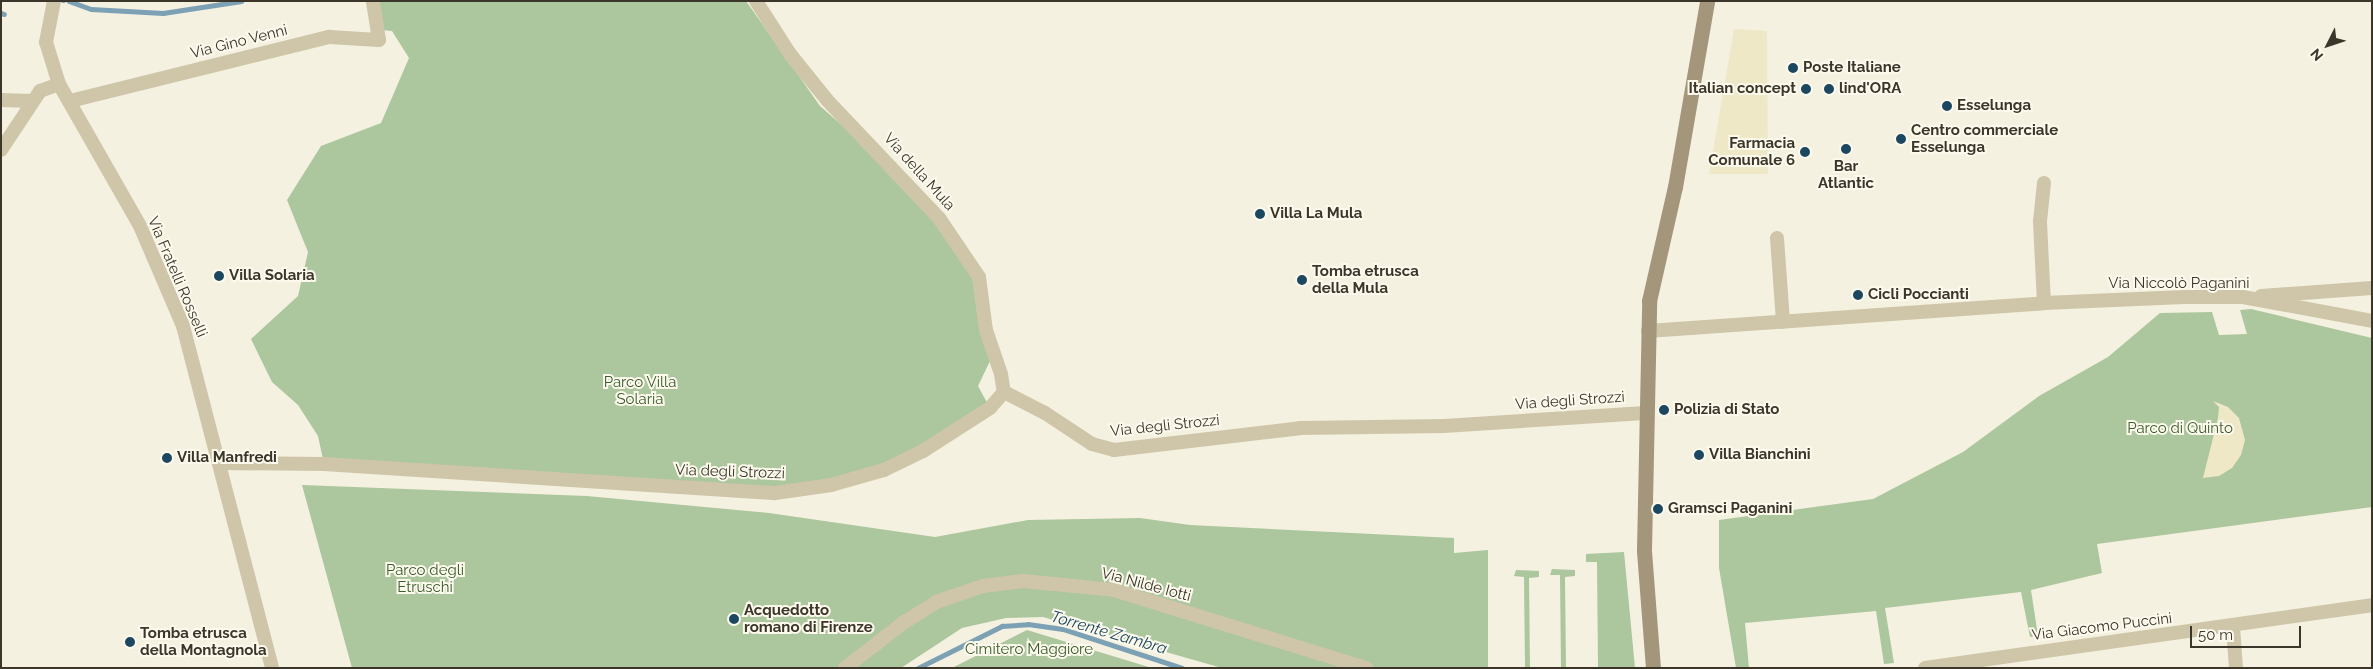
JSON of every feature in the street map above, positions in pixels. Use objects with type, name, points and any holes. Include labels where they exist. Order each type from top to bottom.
[{"type":"main road","points":[[1653,668],[1645,573],[1646,413],[1648,332],[1652,280],[1675,187],[1707,1]]},
{"type":"street","name":"Via Fratelli Rosselli","points":[[54,1],[46,42],[59,84],[140,226],[183,326],[272,668]]},
{"type":"street","name":"Via Gino Venni","points":[[70,101],[329,37],[379,40],[373,1]]},
{"type":"street","name":"Via della Mula","points":[[756,1],[809,77],[940,218],[978,277],[986,330],[1001,374],[1004,392]]},
{"type":"street","points":[[1,150],[32,100],[40,91],[59,84]]},
{"type":"street","points":[[1,100],[32,100]]},
{"type":"street","points":[[2044,183],[2040,222],[2044,303]]},
{"type":"street","points":[[1777,238],[1783,322]]},
{"type":"street","points":[[2243,297],[2372,288]]},
{"type":"street","name":"Via Niccolò Paganini","points":[[1648,332],[2044,303],[2243,297],[2372,321]]},
{"type":"street","name":"Via degli Strozzi","points":[[220,464],[324,464],[775,493],[831,485],[884,470],[923,451],[990,408],[1004,392],[1045,413],[1092,444],[1114,450],[1300,428],[1444,426],[1646,413]]},
{"type":"street","name":"Via Nilde Iotti","points":[[845,668],[903,623],[936,602],[983,586],[1023,581],[1114,590],[1366,668]]},
{"type":"street","name":"Via Giacomo Puccini","points":[[1925,668],[2233,627],[2372,606]]},
{"type":"street","points":[[2233,627],[2236,668]]},
{"type":"green space","name":"Parco Villa Solaria","points":[[376,1],[746,1],[820,106],[883,161],[937,221],[975,282],[991,359],[978,386],[990,408],[884,470],[775,493],[324,464],[318,436],[298,405],[272,382],[251,339],[298,296],[308,252],[287,200],[321,146],[381,123],[409,58],[392,31],[381,30]]},
{"type":"green space","name":"Parco di Quinto","points":[[2251,309],[2372,338],[2372,507],[2097,544],[2102,573],[2031,590],[2038,636],[2030,637],[2021,592],[1885,608],[1894,663],[1884,664],[1876,611],[1745,623],[1749,668],[1736,668],[1719,568],[1719,520],[1873,499],[1963,452],[2039,396],[2108,357],[2160,313],[2212,312],[2219,335],[2247,334],[2240,310]]},
{"type":"green space","name":"Parco degli Etruschi","points":[[302,485],[587,496],[769,513],[935,537],[1028,520],[1140,518],[1190,525],[1454,538],[1454,553],[1488,550],[1488,668],[1222,668],[1043,617],[1006,618],[962,628],[901,668],[352,668]]},
{"type":"green space","points":[[1624,552],[1635,668],[1598,668],[1597,562],[1586,562],[1586,554]]},
{"type":"green space","points":[[1552,569],[1575,570],[1575,576],[1565,577],[1566,668],[1561,668],[1560,575],[1550,575]]},
{"type":"green space","points":[[1516,570],[1539,571],[1539,577],[1529,578],[1530,668],[1525,668],[1524,577],[1514,576]]},
{"type":"green space","name":"Cimitero Maggiore","points":[[1027,630],[1152,668],[952,668]]},
{"type":"shaded area","points":[[1734,29],[1767,31],[1768,174],[1709,174]]},
{"type":"shaded area","points":[[2213,401],[2228,407],[2239,418],[2245,440],[2241,455],[2232,468],[2219,476],[2203,478],[2218,418],[2219,407]]},
{"type":"waterway","points":[[69,1],[91,9],[163,13],[241,1]]},
{"type":"waterway","name":"Torrente Zambra","points":[[918,668],[1002,626],[1028,624],[1063,629],[1182,668]]},
{"type":"place","name":"Poste Italiane","points":[[1793,68]]},
{"type":"place","name":"Italian concept","points":[[1806,89]]},
{"type":"place","name":"lind'ORA","points":[[1829,89]]},
{"type":"place","name":"Esselunga","points":[[1947,106]]},
{"type":"place","name":"Centro commerciale Esselunga","points":[[1901,139]]},
{"type":"place","name":"Bar Atlantic","points":[[1846,149]]},
{"type":"place","name":"Farmacia Comunale 6","points":[[1805,152]]},
{"type":"place","name":"Villa La Mula","points":[[1260,214]]},
{"type":"place","name":"Villa Solaria","points":[[219,276]]},
{"type":"place","name":"Tomba etrusca della Mula","points":[[1302,280]]},
{"type":"place","name":"Cicli Poccianti","points":[[1858,295]]},
{"type":"place","name":"Polizia di Stato","points":[[1664,410]]},
{"type":"place","name":"Villa Bianchini","points":[[1699,455]]},
{"type":"place","name":"Villa Manfredi","points":[[167,458]]},
{"type":"place","name":"Gramsci Paganini","points":[[1658,509]]},
{"type":"place","name":"Acquedotto romano di Firenze","points":[[734,619]]},
{"type":"place","name":"Tomba etrusca della Montagnola","points":[[130,642]]}]
